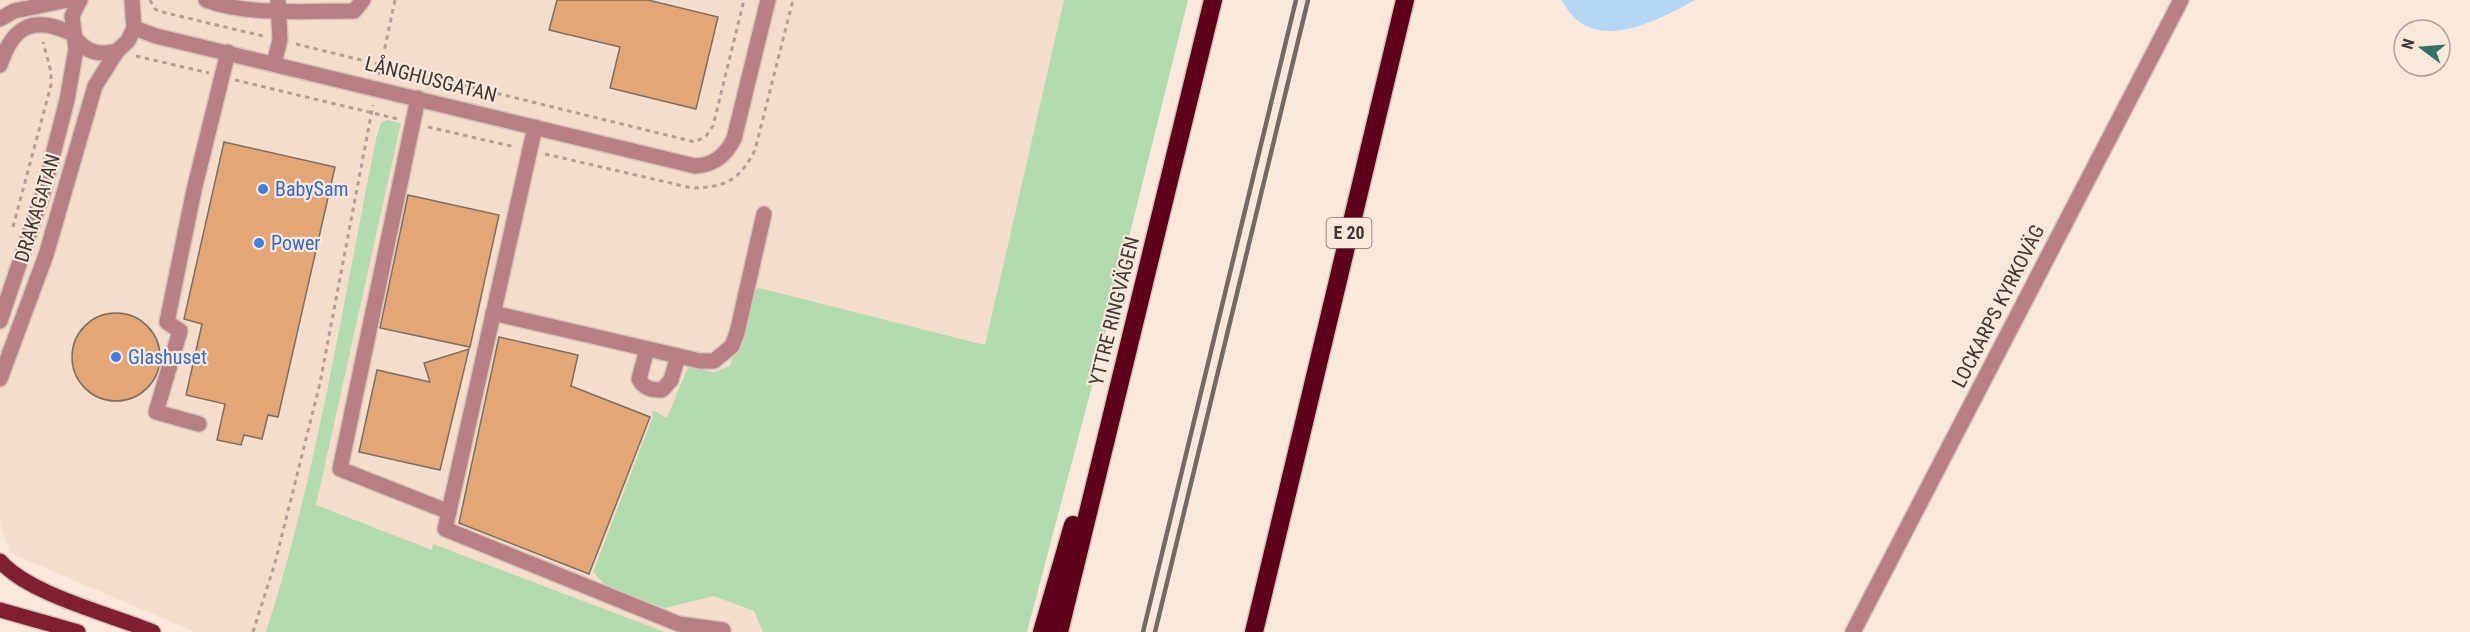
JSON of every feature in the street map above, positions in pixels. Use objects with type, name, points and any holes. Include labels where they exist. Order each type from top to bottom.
[{"type":"highway","name":"YTTRE RINGVÄGEN","points":[[1059,632],[1213,0]]},
{"type":"highway","name":"E 20","points":[[1254,632],[1405,0]]},
{"type":"highway","points":[[1042,632],[1151,256]]},
{"type":"highway","points":[[1263,632],[1293,466]]},
{"type":"main road","points":[[0,561],[27,581],[53,594],[153,632]]},
{"type":"main road","points":[[0,610],[78,632]]},
{"type":"street","points":[[0,19],[14,11],[68,0]]},
{"type":"street","name":"DRAKAGATAN","points":[[0,321],[43,193],[67,100],[75,61],[72,15],[80,0]]},
{"type":"street","points":[[206,0],[218,4],[279,5],[354,11],[363,0]]},
{"type":"street","name":"LÅNGHUSGATAN","points":[[134,28],[156,36],[375,87],[680,164],[704,165],[717,160],[734,139],[768,0]]},
{"type":"street","name":"LOCKARPS KYRKOVÄG","points":[[1853,632],[2175,2]]},
{"type":"street","points":[[130,4],[134,28]]},
{"type":"street","points":[[274,63],[280,40],[279,5]]},
{"type":"street","points":[[0,65],[13,34],[24,27],[45,26],[74,36],[89,51],[98,54],[117,51]]},
{"type":"street","name":"DRAKAGATAN","points":[[0,379],[46,255],[95,86],[117,51],[128,41],[134,28]]},
{"type":"street","points":[[199,424],[156,411],[180,331],[166,322],[228,52]]},
{"type":"street","points":[[418,98],[339,469],[449,513]]},
{"type":"street","points":[[535,127],[445,529],[679,624],[723,630]]},
{"type":"street","points":[[492,314],[678,356],[714,361],[732,346],[764,214]]},
{"type":"street","points":[[646,349],[639,380],[643,386],[652,390],[662,390],[671,380],[678,356]]},
{"type":"path","points":[[150,0],[155,9],[162,12],[695,142],[706,136],[713,126],[744,0]]},
{"type":"path","points":[[253,632],[275,563],[320,383],[375,87],[382,66],[395,0]]},
{"type":"path","points":[[10,234],[51,85],[51,72],[43,48],[45,26]]},
{"type":"shaded area","points":[[0,0],[1162,0],[1010,632],[195,632],[10,553],[0,523]]},
{"type":"green space","points":[[1064,0],[1188,0],[1092,386],[1027,632],[763,632],[754,611],[714,596],[665,608],[609,589],[593,572],[653,416],[652,410],[667,418],[688,367],[714,372],[730,366],[753,291],[759,288],[985,345]]},
{"type":"green space","points":[[387,120],[401,123],[316,505],[432,550],[433,544],[665,632],[266,632],[315,448],[377,135],[381,123]]},
{"type":"water","points":[[1562,0],[1695,0],[1643,25],[1624,30],[1606,31],[1589,27],[1574,17]]},
{"type":"building","points":[[557,0],[648,0],[718,17],[696,109],[610,88],[620,47],[549,30]]},
{"type":"building","name":"Power","points":[[224,142],[335,167],[278,417],[268,415],[262,439],[244,435],[241,445],[217,440],[225,404],[186,395],[202,324],[184,319]]},
{"type":"building","points":[[408,195],[499,215],[470,347],[380,328]]},
{"type":"building","name":"Glashuset","points":[[116,313],[133,317],[147,326],[156,340],[160,357],[156,374],[147,388],[133,397],[116,401],[99,397],[85,388],[76,374],[72,357],[76,340],[85,326],[99,317]]},
{"type":"building","points":[[499,337],[578,355],[571,386],[650,417],[589,574],[459,523]]},
{"type":"building","points":[[469,349],[440,470],[359,452],[377,370],[430,382],[424,363]]},
{"type":"railway","points":[[1143,632],[1296,0]]},
{"type":"railway","points":[[1155,632],[1308,0]]},
{"type":"place","name":"BabySam","points":[[263,189]]},
{"type":"place","name":"Power","points":[[259,243]]},
{"type":"place","name":"Glashuset","points":[[116,357]]}]
